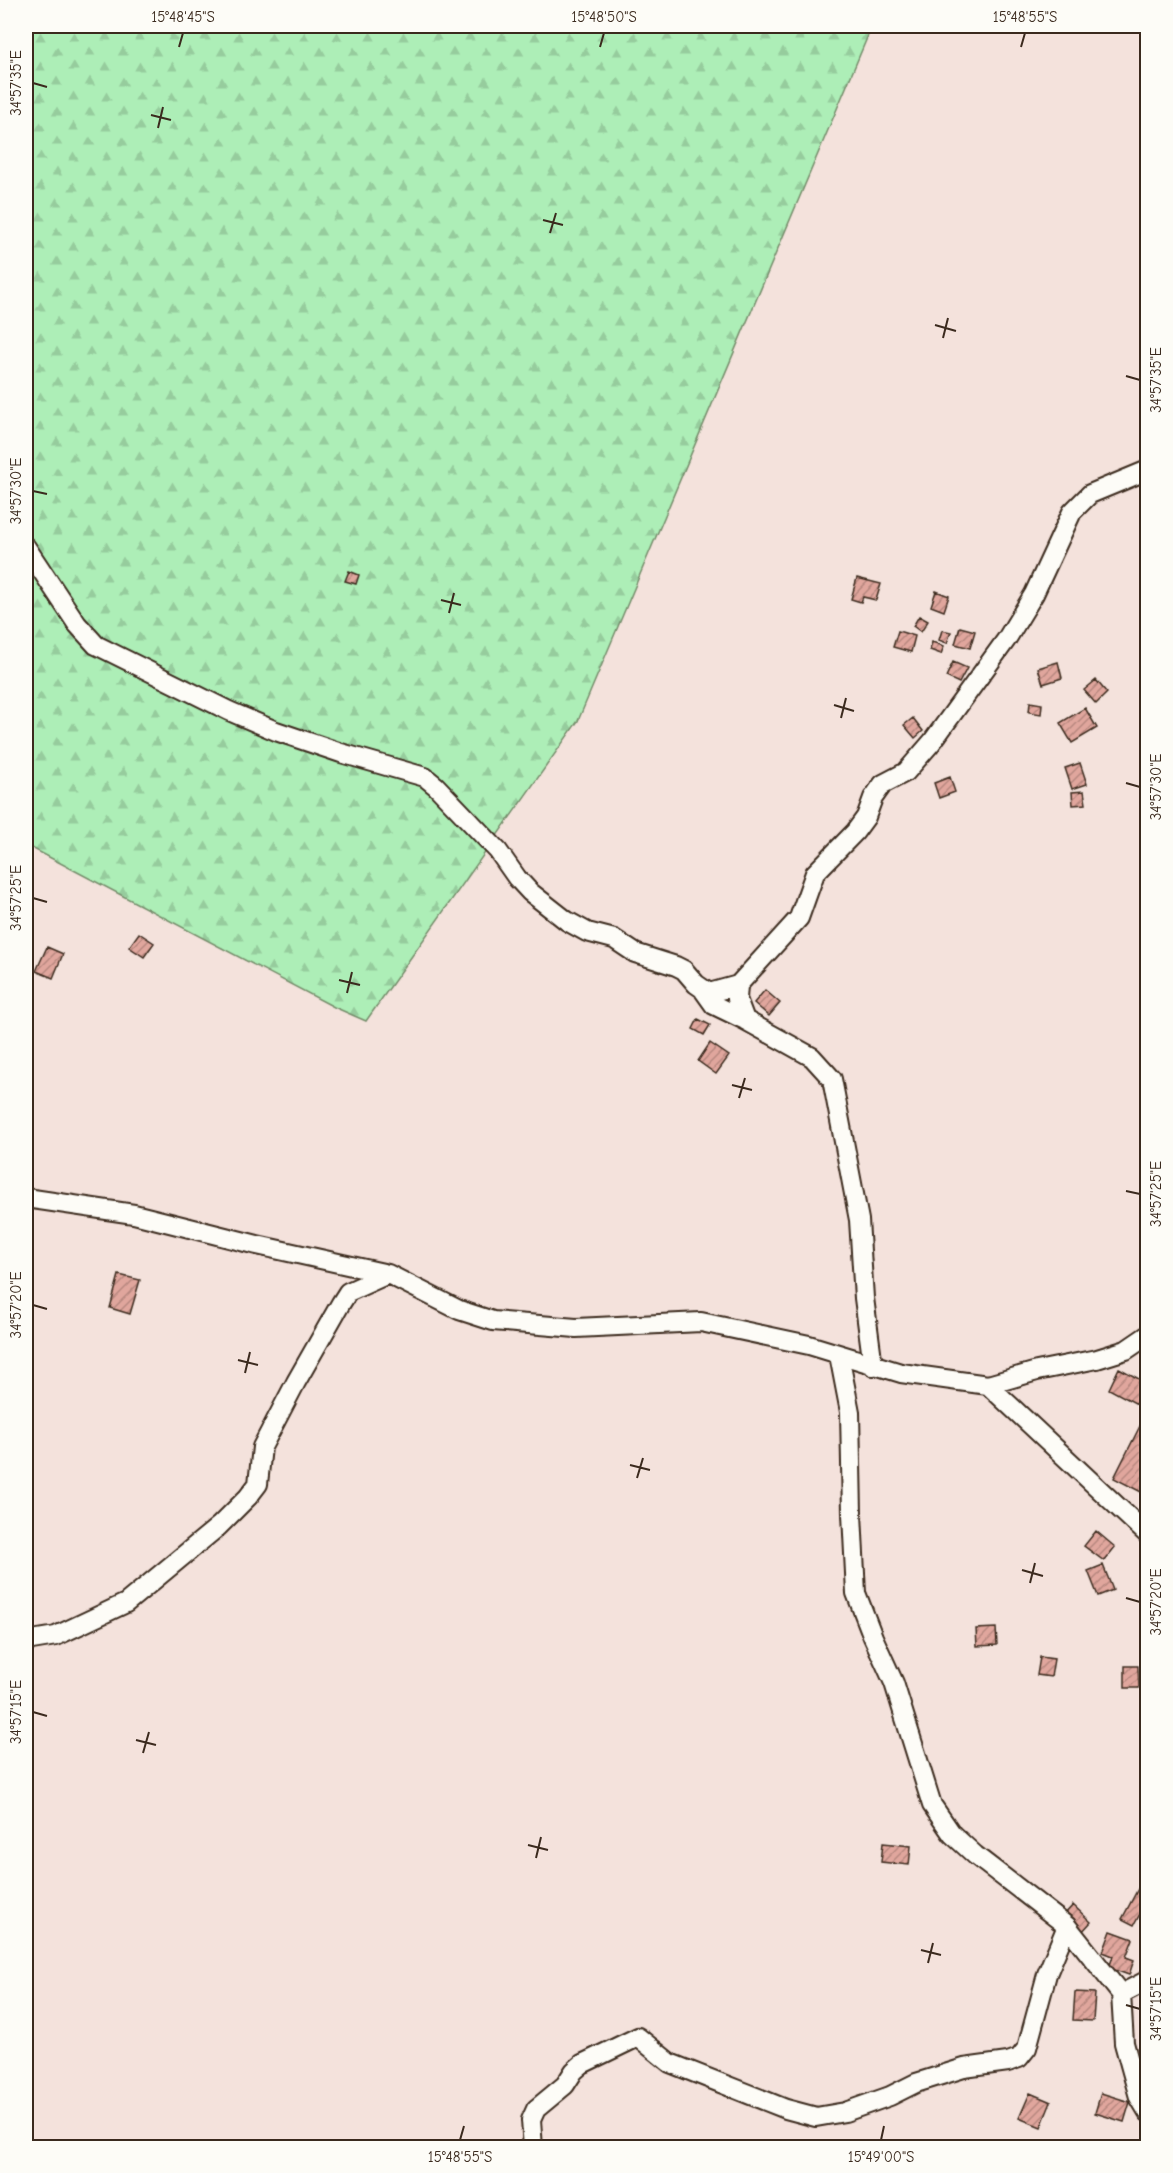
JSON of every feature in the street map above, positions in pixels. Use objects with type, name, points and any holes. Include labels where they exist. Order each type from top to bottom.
[{"type":"street","points":[[704,991],[715,993],[738,985],[799,918],[815,873],[866,818],[873,798],[883,784],[906,772],[932,742],[1005,640],[1034,594],[1072,512],[1090,495],[1148,470]]},
{"type":"street","points":[[26,548],[77,624],[96,645],[229,711],[276,731],[341,753],[425,777],[498,851],[530,892],[567,921],[587,932],[614,939],[634,953],[684,970],[714,1005],[812,1057],[832,1079],[859,1220],[864,1298],[873,1366]]},
{"type":"street","points":[[738,985],[737,999],[745,1020]]},
{"type":"street","points":[[26,1197],[134,1214],[215,1235],[388,1274],[459,1311],[493,1322],[576,1328],[701,1322],[753,1332],[901,1373],[988,1385],[1126,1350],[1148,1335]]},
{"type":"street","points":[[26,1641],[56,1636],[126,1602],[219,1526],[249,1497],[258,1484],[262,1447],[341,1303],[348,1292],[388,1274]]},
{"type":"street","points":[[839,1355],[850,1412],[856,1593],[894,1683],[932,1805],[952,1834],[975,1855],[1067,1926],[1121,1994],[1124,2043],[1139,2097],[1148,2112]]},
{"type":"street","points":[[988,1385],[1148,1535]]},
{"type":"street","points":[[533,2148],[531,2120],[536,2109],[565,2085],[574,2071],[582,2064],[638,2037],[670,2063],[786,2109],[816,2117],[845,2112],[890,2096],[916,2083],[964,2068],[1008,2062],[1019,2058],[1027,2048],[1047,1974],[1067,1926]]},
{"type":"street","points":[[1121,1994],[1148,1980]]},
{"type":"green space","points":[[26,26],[872,26],[578,721],[366,1021],[334,1007],[26,845]]},
{"type":"building","points":[[349,571],[359,575],[356,584],[345,581]]},
{"type":"building","points":[[857,578],[881,584],[876,600],[863,597],[861,602],[851,599]]},
{"type":"building","points":[[936,591],[949,596],[944,611],[931,606]]},
{"type":"building","points":[[919,616],[928,621],[921,632],[913,626]]},
{"type":"building","points":[[960,627],[975,631],[970,648],[955,644]]},
{"type":"building","points":[[942,630],[951,632],[947,643],[939,640]]},
{"type":"building","points":[[898,631],[915,636],[911,652],[893,647]]},
{"type":"building","points":[[932,642],[944,646],[941,654],[930,650]]},
{"type":"building","points":[[953,662],[967,668],[959,683],[946,677]]},
{"type":"building","points":[[1058,662],[1062,678],[1043,684],[1038,668]]},
{"type":"building","points":[[1096,680],[1107,693],[1096,704],[1084,690]]},
{"type":"building","points":[[1030,702],[1042,704],[1041,714],[1029,712]]},
{"type":"building","points":[[1085,708],[1097,728],[1072,743],[1060,723]]},
{"type":"building","points":[[913,718],[923,731],[915,738],[904,725]]},
{"type":"building","points":[[1080,763],[1087,784],[1072,789],[1065,768]]},
{"type":"building","points":[[950,777],[955,792],[939,798],[934,783]]},
{"type":"building","points":[[1084,791],[1086,804],[1073,805],[1072,792]]},
{"type":"building","points":[[139,933],[154,943],[144,957],[129,947]]},
{"type":"building","points":[[47,947],[63,954],[53,978],[36,971]]},
{"type":"building","points":[[765,990],[780,1003],[769,1016],[754,1003]]},
{"type":"building","points":[[698,1019],[710,1025],[704,1035],[693,1029]]},
{"type":"building","points":[[710,1043],[729,1056],[716,1074],[698,1061]]},
{"type":"building","points":[[119,1275],[140,1280],[130,1314],[110,1308]]},
{"type":"building","points":[[1119,1368],[1148,1384],[1148,1410],[1109,1389]]},
{"type":"building","points":[[1144,1418],[1148,1419],[1147,1495],[1114,1478]]},
{"type":"building","points":[[1096,1531],[1115,1547],[1104,1561],[1084,1546]]},
{"type":"building","points":[[1103,1565],[1113,1590],[1098,1596],[1088,1571]]},
{"type":"building","points":[[996,1628],[997,1645],[977,1646],[976,1629]]},
{"type":"building","points":[[1040,1657],[1054,1659],[1051,1677],[1037,1675]]},
{"type":"building","points":[[1125,1666],[1138,1666],[1139,1688],[1125,1688]]},
{"type":"building","points":[[883,1843],[911,1846],[909,1865],[881,1862]]},
{"type":"building","points":[[1139,1887],[1148,1891],[1148,1899],[1134,1925],[1122,1919]]},
{"type":"building","points":[[1073,1905],[1091,1922],[1081,1933],[1063,1916]]},
{"type":"building","points":[[1111,1931],[1133,1939],[1126,1957],[1134,1960],[1129,1975],[1109,1968],[1113,1956],[1103,1952]]},
{"type":"building","points":[[1075,1992],[1095,1993],[1093,2021],[1073,2020]]},
{"type":"building","points":[[1030,2093],[1051,2102],[1041,2127],[1019,2118]]},
{"type":"building","points":[[1101,2093],[1130,2102],[1124,2122],[1095,2113]]}]
